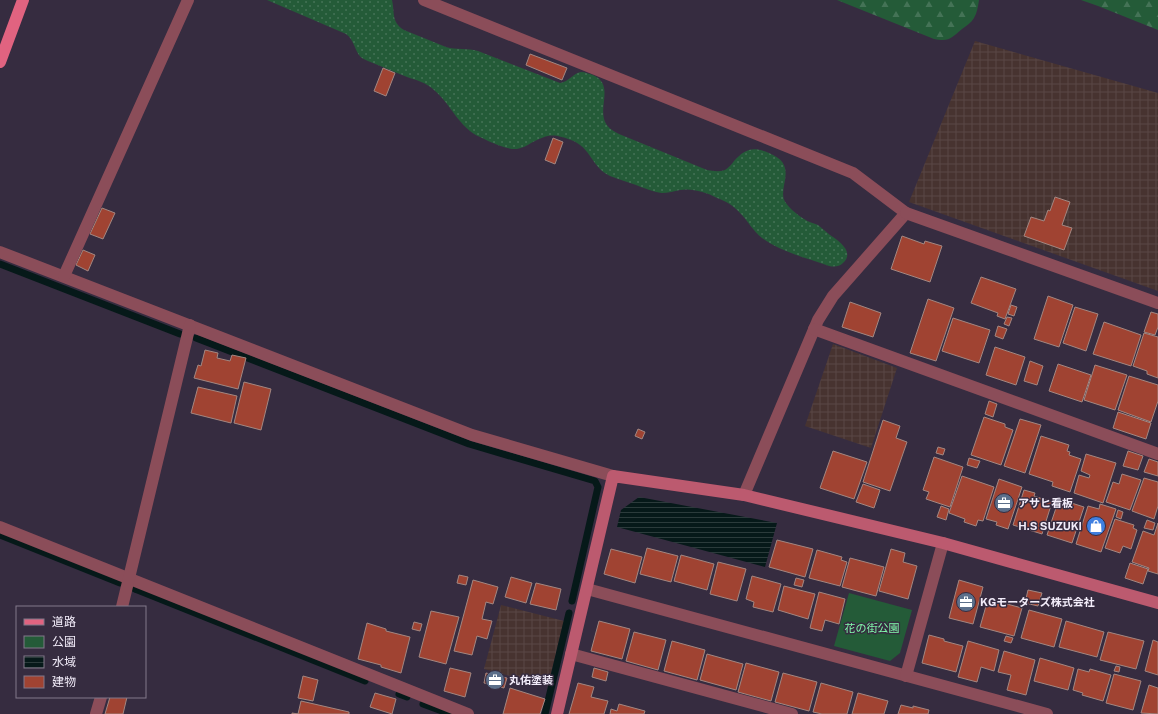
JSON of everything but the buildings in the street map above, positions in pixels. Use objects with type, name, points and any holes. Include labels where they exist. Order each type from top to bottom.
[{"type":"main road","points":[[0,62],[23,0]]},
{"type":"street","points":[[64,276],[188,0]]},
{"type":"street","points":[[424,0],[853,173],[906,213],[1158,303]]},
{"type":"street","points":[[744,495],[814,329],[825,308],[833,296],[906,213]]},
{"type":"street","points":[[0,252],[472,435],[613,476],[744,495],[942,543],[1158,603]]},
{"type":"street","points":[[122,606],[190,325]]},
{"type":"street","points":[[814,329],[1158,454]]},
{"type":"street","points":[[557,714],[613,476]]},
{"type":"street","points":[[0,527],[468,714]]},
{"type":"street","points":[[906,676],[942,543]]},
{"type":"street","points":[[587,589],[1047,714]]},
{"type":"street","points":[[571,654],[792,714]]},
{"type":"street","points":[[96,714],[100,698]]},
{"type":"shaded area","points":[[975,41],[1158,93],[1158,291],[909,202]]},
{"type":"shaded area","points":[[833,344],[897,368],[871,448],[805,426]]},
{"type":"shaded area","points":[[501,605],[564,621],[548,686],[484,669]]},
{"type":"green space","points":[[267,0],[392,0],[394,17],[400,27],[446,47],[478,51],[560,83],[581,72],[593,75],[603,83],[604,119],[606,124],[614,132],[707,170],[725,170],[746,151],[754,149],[769,153],[778,158],[784,164],[786,171],[783,197],[786,203],[799,216],[818,225],[838,240],[847,251],[846,259],[840,265],[831,266],[777,247],[762,238],[738,210],[724,201],[704,192],[680,190],[662,193],[610,176],[598,167],[578,143],[565,138],[546,136],[517,149],[504,147],[489,141],[466,128],[440,96],[428,85],[363,58],[359,55],[351,39],[346,34]]},
{"type":"green space","points":[[837,0],[979,0],[974,18],[953,37],[944,40],[934,39]]},
{"type":"green space","points":[[1081,0],[1158,0],[1158,30],[1098,6]]},
{"type":"green space","name":"花の街公園","points":[[849,593],[912,610],[900,653],[890,661],[834,646]]},
{"type":"water","points":[[639,497],[777,523],[765,567],[617,527],[621,510]]},
{"type":"waterway","points":[[0,264],[180,334]]},
{"type":"waterway","points":[[196,338],[469,444],[595,481],[598,487],[572,601]]},
{"type":"waterway","points":[[0,535],[120,583]]},
{"type":"waterway","points":[[135,589],[365,681]]},
{"type":"waterway","points":[[545,714],[569,613]]},
{"type":"waterway","points":[[399,694],[407,697]]},
{"type":"waterway","points":[[423,704],[450,714]]},
{"type":"place","name":"アサヒ看板","points":[[1004,503]]},
{"type":"place","name":"H.S SUZUKI","points":[[1096,526]]},
{"type":"place","name":"KGモーターズ株式会社","points":[[966,602]]},
{"type":"place","name":"丸佑塗装","points":[[495,680]]}]
